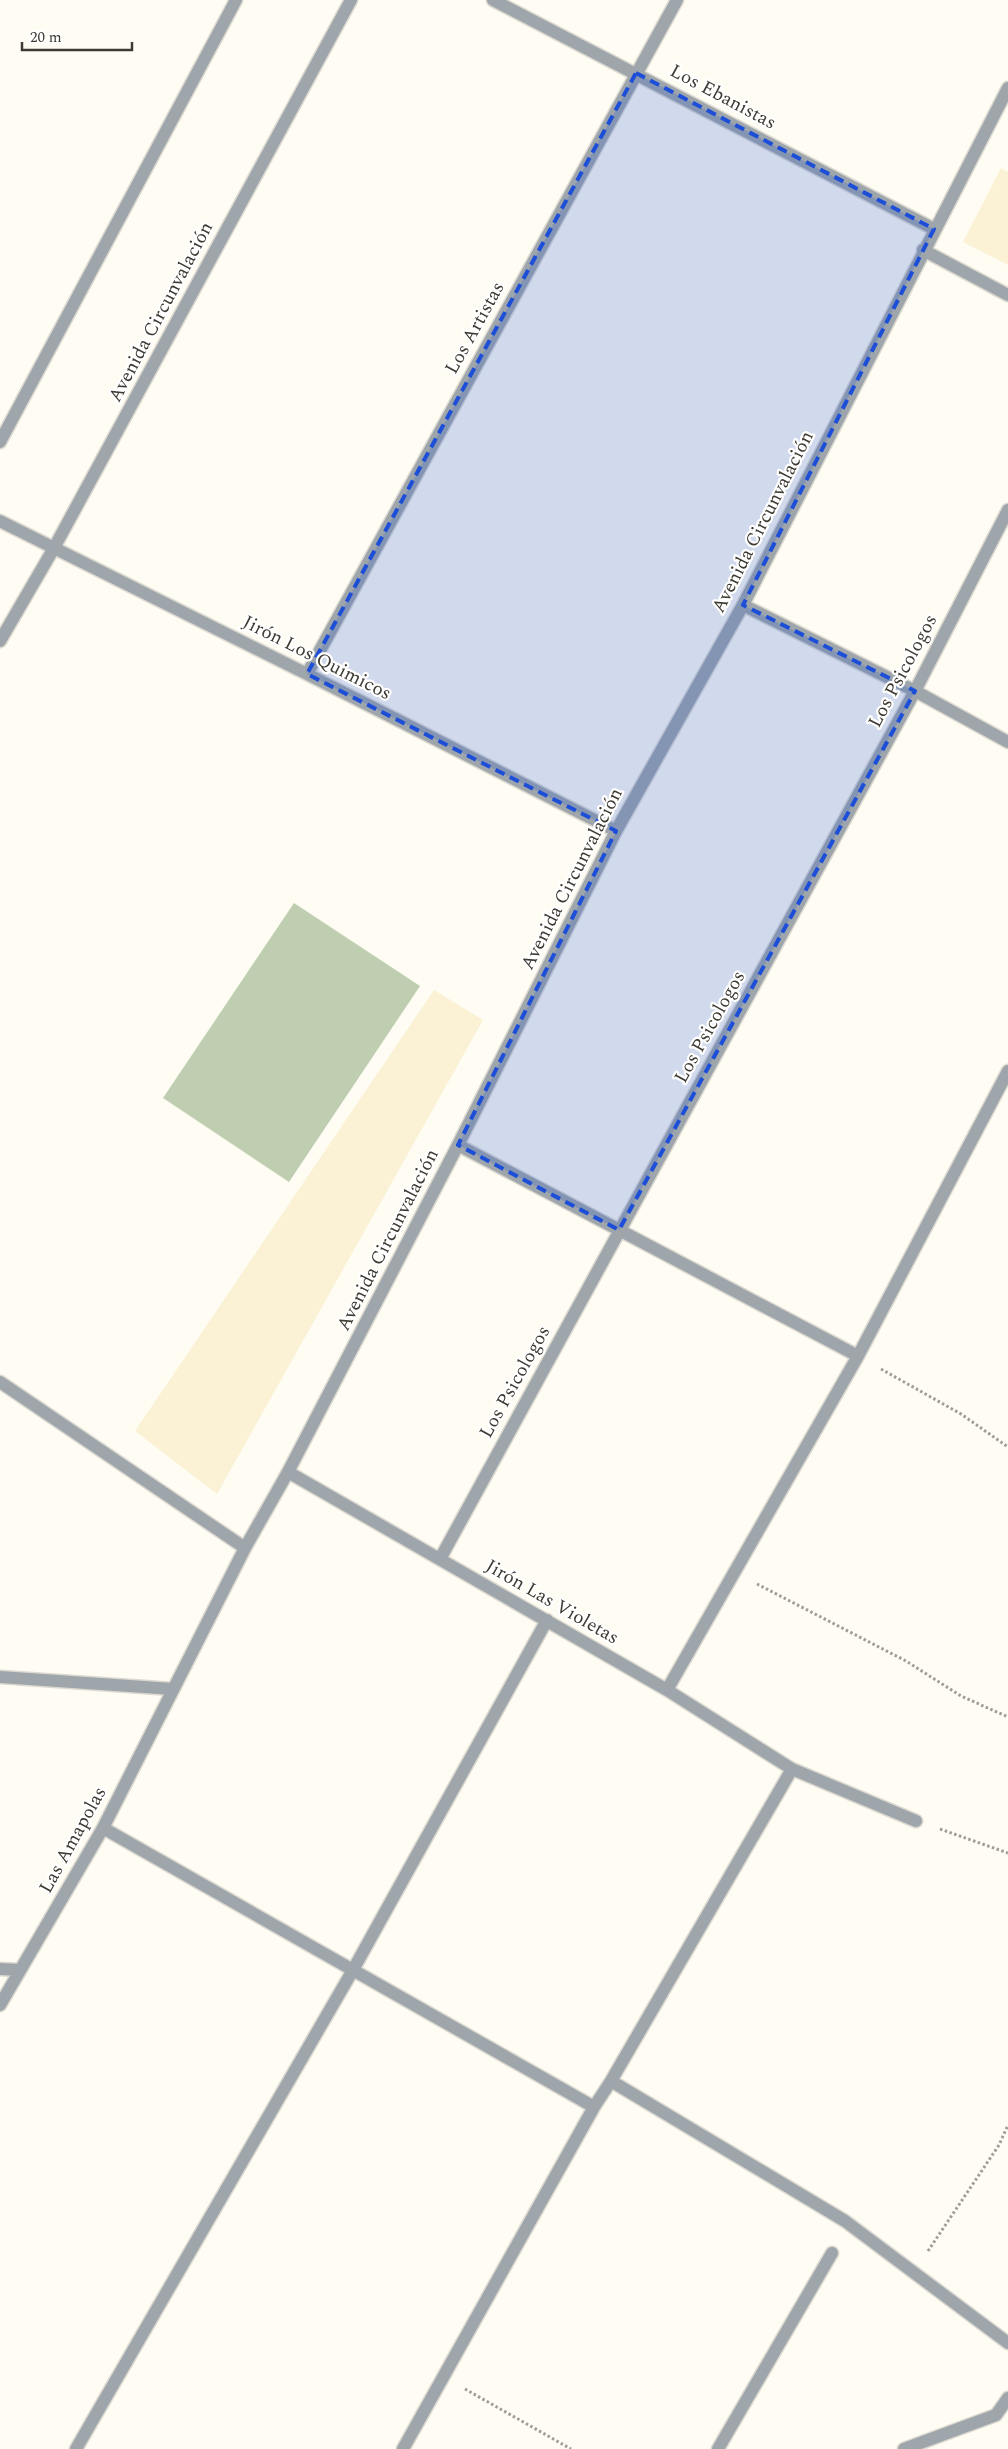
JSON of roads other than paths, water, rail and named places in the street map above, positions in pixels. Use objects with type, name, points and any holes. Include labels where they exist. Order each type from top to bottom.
[{"type":"street","points":[[0,442],[236,0]]},
{"type":"street","name":"Avenida Circunvalación","points":[[0,641],[54,548],[351,0]]},
{"type":"street","name":"Los Ebanistas","points":[[493,0],[934,229]]},
{"type":"street","name":"Los Artistas","points":[[307,674],[677,0]]},
{"type":"street","name":"Avenida Circunvalación","points":[[172,1689],[288,1472],[458,1145],[616,831],[743,604],[923,250],[1008,88]]},
{"type":"street","points":[[923,250],[1008,295]]},
{"type":"street","name":"Los Psicologos","points":[[440,1559],[915,691],[1008,510]]},
{"type":"street","name":"Jirón Los Quimicos","points":[[0,521],[616,831]]},
{"type":"street","points":[[743,604],[915,691],[1008,742]]},
{"type":"street","points":[[667,1690],[858,1356],[1008,1071]]},
{"type":"street","points":[[458,1145],[858,1356]]},
{"type":"street","points":[[0,1382],[246,1548]]},
{"type":"street","name":"Jirón Las Violetas","points":[[288,1472],[667,1690],[792,1769],[916,1821]]},
{"type":"street","points":[[76,2449],[353,1970],[547,1620]]},
{"type":"street","points":[[0,1677],[172,1689]]},
{"type":"street","name":"Las Amapolas","points":[[0,2005],[103,1828],[172,1689]]},
{"type":"street","points":[[402,2449],[594,2107],[611,2081],[792,1769]]},
{"type":"street","points":[[103,1828],[594,2107]]},
{"type":"street","points":[[0,1969],[20,1970]]},
{"type":"street","points":[[611,2081],[845,2221],[1008,2343]]},
{"type":"street","points":[[718,2449],[832,2253]]},
{"type":"street","points":[[904,2449],[996,2415],[1008,2398]]}]
